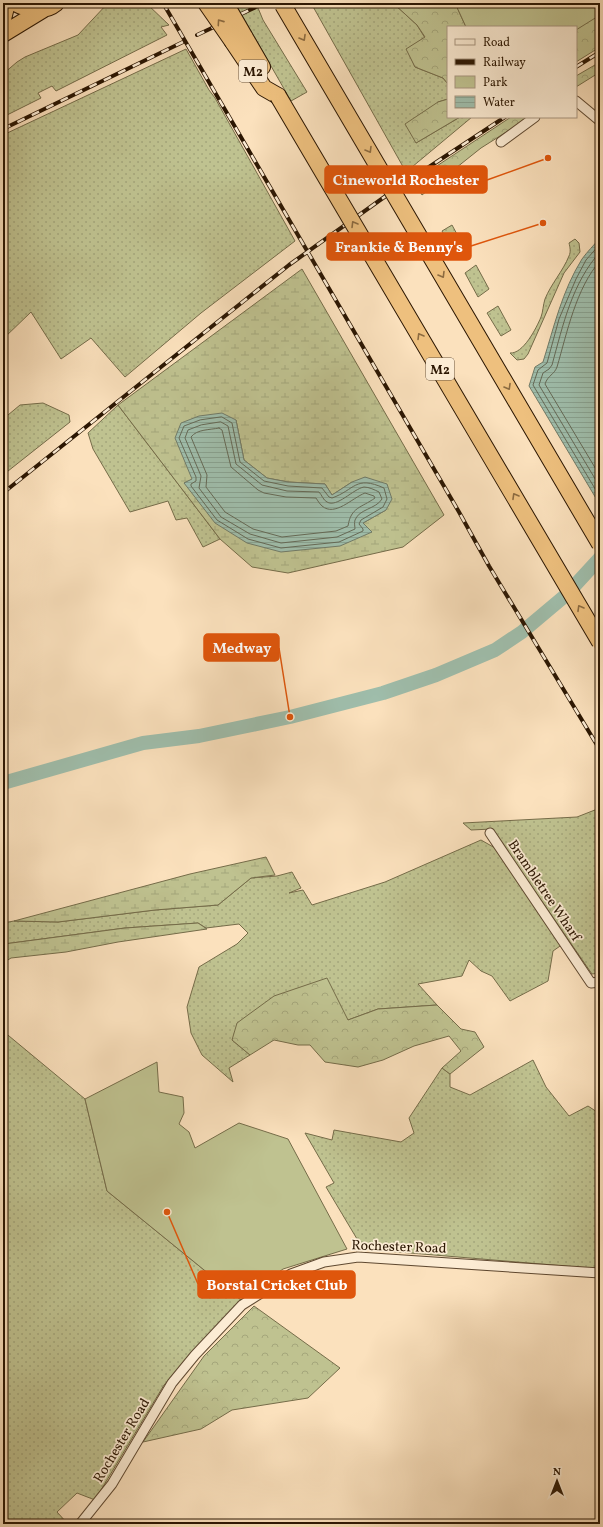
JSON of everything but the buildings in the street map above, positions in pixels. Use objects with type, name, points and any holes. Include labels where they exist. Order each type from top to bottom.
[{"type":"highway","points":[[3,18],[7,3]]},
{"type":"highway","points":[[15,3],[24,8],[34,10],[50,6]]},
{"type":"highway","name":"M2","points":[[206,3],[239,39]]},
{"type":"highway","name":"M2","points":[[225,3],[239,39],[264,88],[278,96],[600,642]]},
{"type":"highway","points":[[282,4],[600,544]]},
{"type":"highway","points":[[3,34],[50,6]]},
{"type":"street","points":[[577,102],[600,121]]},
{"type":"street","points":[[501,142],[534,118]]},
{"type":"street","name":"Brambletree Wharf","points":[[490,833],[596,982]]},
{"type":"street","name":"Rochester Road","points":[[80,1524],[112,1484],[172,1384],[195,1355],[247,1301],[290,1274],[324,1262],[358,1256],[600,1273]]},
{"type":"green space","points":[[108,3],[146,3],[169,25],[161,27],[167,35],[56,91],[52,86],[38,93],[41,98],[3,117],[3,74],[25,57],[78,35]]},
{"type":"green space","points":[[235,3],[256,3],[263,20],[307,92],[291,101]]},
{"type":"green space","points":[[311,3],[393,3],[417,25],[425,38],[407,49],[415,67],[443,78],[447,83],[447,99],[438,102],[416,143],[458,118],[471,118],[406,172]]},
{"type":"green space","points":[[393,3],[455,3],[466,26],[447,26],[447,83],[443,78],[415,67],[406,49],[425,37],[417,25]]},
{"type":"green space","points":[[455,3],[600,3],[600,15],[577,29],[577,26],[466,26]]},
{"type":"green space","points":[[600,13],[600,47],[577,61],[577,28]]},
{"type":"green space","points":[[186,49],[295,241],[201,313],[125,377],[91,338],[61,359],[31,312],[3,339],[3,135]]},
{"type":"green space","points":[[600,62],[600,72],[577,86],[577,75]]},
{"type":"green space","points":[[447,99],[447,118],[458,118],[416,143],[405,124],[438,102]]},
{"type":"green space","points":[[509,118],[528,118],[481,148],[422,195],[414,181]]},
{"type":"green space","points":[[452,225],[465,249],[455,256],[442,231]]},
{"type":"green space","points":[[575,239],[579,243],[580,252],[564,273],[528,354],[524,359],[517,360],[510,353],[520,349],[536,328],[541,317],[544,301],[569,256],[569,243]]},
{"type":"green space","points":[[476,265],[489,289],[478,297],[465,273]]},
{"type":"green space","points":[[302,269],[444,515],[403,547],[288,573],[252,567],[220,539],[118,405]],"holes":[[[236,420],[244,460],[267,478],[288,482],[325,484],[332,495],[352,482],[386,510],[363,523],[372,532],[184,483],[193,479]]]},
{"type":"green space","points":[[498,306],[511,330],[501,336],[487,313]]},
{"type":"green space","points":[[43,403],[69,415],[70,422],[3,475],[3,416],[8,415],[20,405]]},
{"type":"green space","points":[[118,405],[220,539],[203,547],[187,518],[176,520],[168,501],[130,512],[93,449],[88,433]]},
{"type":"green space","points":[[600,808],[600,973],[592,974],[492,829],[471,830],[463,823],[577,817]]},
{"type":"green space","points":[[481,840],[495,848],[563,944],[553,951],[548,981],[510,1001],[492,976],[481,971],[469,960],[462,976],[418,984],[437,1005],[378,1009],[348,1020],[232,1040],[250,1055],[229,1068],[233,1082],[202,1055],[191,1033],[187,1007],[199,967],[237,944],[248,933],[239,924],[206,928],[198,923],[125,928],[3,945],[3,923],[14,921],[58,922],[155,910],[218,905],[251,878],[277,876],[292,872],[301,888],[289,893],[303,890],[312,905],[385,882]]},
{"type":"green space","points":[[266,857],[275,875],[251,878],[218,905],[155,910],[58,922],[14,921],[190,874]]},
{"type":"green space","points":[[198,923],[207,929],[118,942],[66,952],[11,958],[3,963],[4,944],[125,928]]},
{"type":"green space","points":[[327,978],[348,1020],[378,1009],[437,1005],[461,1029],[475,1032],[484,1047],[450,1074],[442,1068],[461,1051],[449,1036],[414,1046],[383,1060],[358,1067],[325,1062],[310,1045],[298,1045],[274,1040],[250,1055],[232,1040],[237,1023],[274,996]]},
{"type":"green space","points":[[3,1031],[85,1099],[107,1191],[241,1300],[164,1385],[95,1500],[77,1493],[57,1512],[68,1524],[3,1524]]},
{"type":"green space","points":[[533,1060],[546,1087],[569,1116],[588,1106],[600,1114],[600,1269],[363,1249],[326,1187],[334,1183],[305,1133],[332,1140],[334,1130],[401,1142],[414,1133],[409,1118],[442,1068],[450,1074],[450,1087],[470,1095]]},
{"type":"green space","points":[[157,1062],[159,1092],[183,1097],[184,1113],[179,1124],[189,1132],[195,1148],[239,1123],[288,1139],[347,1249],[283,1269],[241,1300],[107,1191],[85,1099]]},
{"type":"green space","points":[[254,1306],[340,1368],[308,1398],[232,1410],[201,1429],[143,1442],[204,1356]]},
{"type":"water","points":[[600,238],[600,505],[529,386],[535,367],[543,362],[559,309],[575,271],[588,251]]},
{"type":"water","points":[[222,413],[236,420],[244,460],[267,478],[288,482],[325,484],[332,495],[352,482],[365,477],[387,484],[392,499],[386,510],[363,523],[372,532],[340,546],[281,552],[247,543],[215,523],[184,483],[192,479],[175,438],[181,423],[199,416]]},
{"type":"waterway","points":[[3,783],[143,743],[199,736],[290,717],[383,693],[436,675],[495,650],[522,632],[566,595],[600,558]]},
{"type":"railway","points":[[163,3],[489,566],[600,750]]},
{"type":"railway","points":[[241,14],[256,7]]},
{"type":"railway","points":[[197,35],[214,27]]},
{"type":"railway","points":[[3,129],[183,42]]},
{"type":"railway","points":[[577,66],[600,52]]},
{"type":"railway","points":[[3,493],[289,265],[397,188],[503,118]]},
{"type":"place","name":"Cineworld Rochester","points":[[548,158]]},
{"type":"place","name":"Frankie & Benny's","points":[[543,223]]},
{"type":"place","name":"Medway","points":[[290,717]]},
{"type":"place","name":"Borstal Cricket Club","points":[[167,1212]]}]
